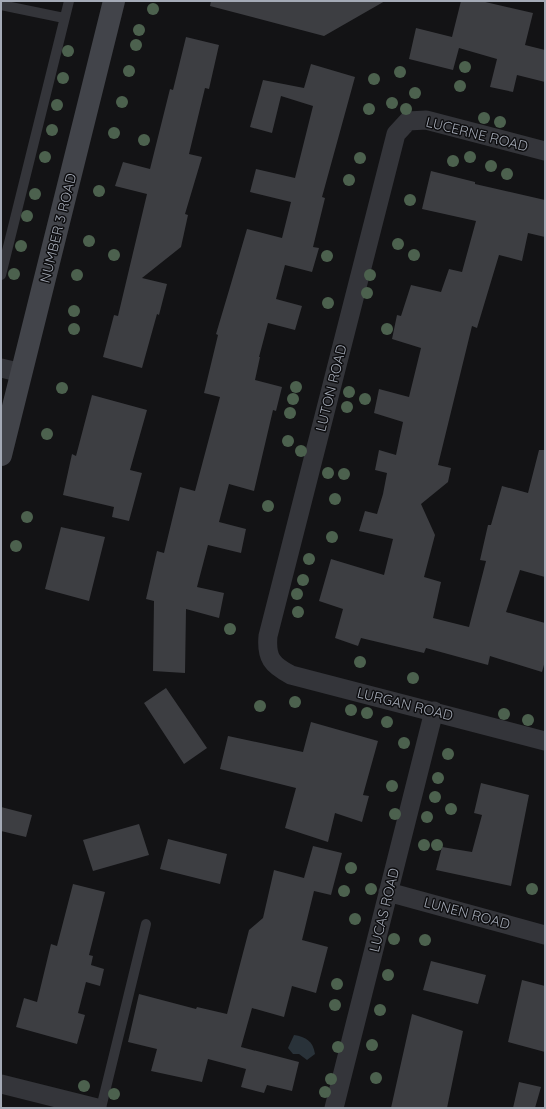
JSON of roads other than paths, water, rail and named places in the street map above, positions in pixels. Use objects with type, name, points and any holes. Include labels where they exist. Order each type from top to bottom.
[{"type":"main road","name":"NUMBER 3 ROAD","points":[[1,455],[114,1]]},
{"type":"street","name":"LUCERNE ROAD","points":[[408,121],[426,120],[545,151]]},
{"type":"street","name":"LUTON ROAD","points":[[270,659],[267,648],[268,636],[396,134],[408,121]]},
{"type":"street","points":[[1,368],[22,373]]},
{"type":"street","name":"LURGAN ROAD","points":[[270,659],[278,668],[291,675],[545,740]]},
{"type":"street","name":"LUCAS ROAD","points":[[334,1108],[434,711]]},
{"type":"street","name":"LUNEN ROAD","points":[[388,892],[545,934]]},
{"type":"street","points":[[1,1084],[97,1108]]},
{"type":"lane","points":[[1,275],[68,1]]},
{"type":"lane","points":[[1,5],[64,18]]},
{"type":"lane","points":[[101,1108],[146,924]]}]
